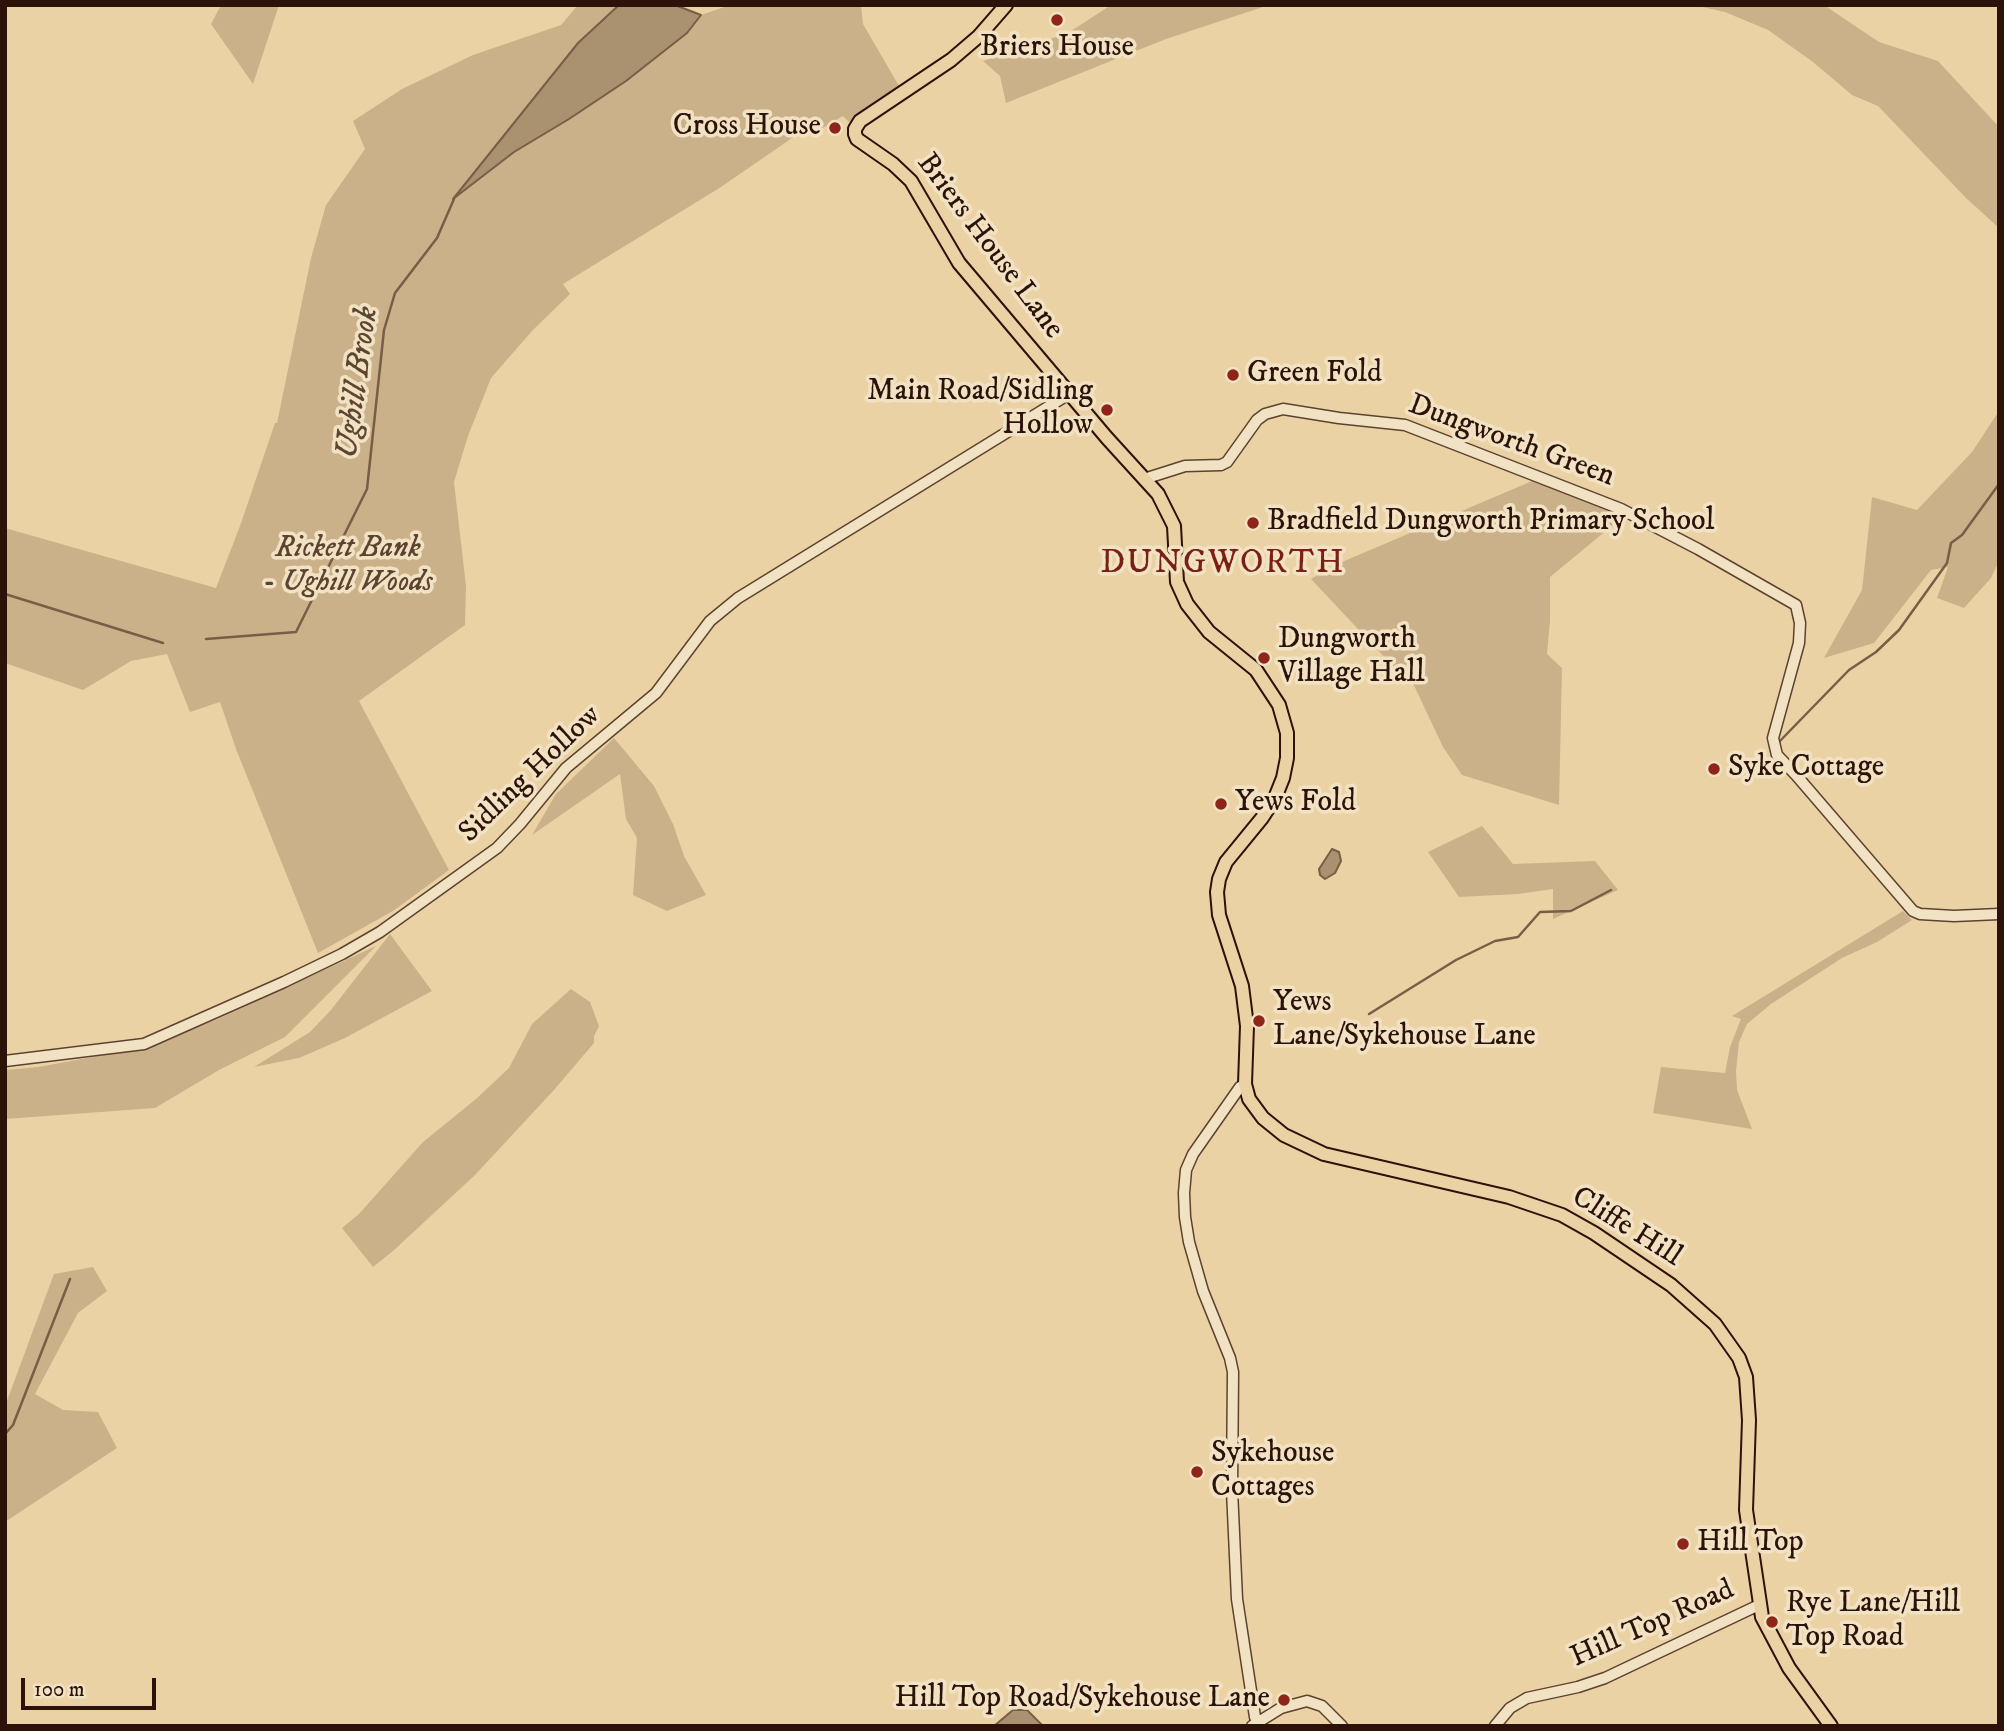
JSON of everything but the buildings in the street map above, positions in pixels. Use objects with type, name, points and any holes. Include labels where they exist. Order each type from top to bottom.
[{"type":"main road","name":"Briers House Lane","points":[[1006,5],[978,36],[951,60],[860,121],[855,129],[857,139],[893,164],[911,181],[959,263],[1069,394]]},
{"type":"main road","points":[[1069,394],[1158,494],[1173,520],[1177,582],[1187,604],[1201,624],[1247,661],[1265,682],[1279,705],[1287,733],[1287,758],[1275,797],[1262,818],[1226,862],[1217,892],[1219,915],[1242,986],[1247,1026],[1245,1084]]},
{"type":"main road","name":"Cliffe Hill","points":[[1245,1084],[1249,1099],[1262,1118],[1304,1146],[1358,1163],[1509,1197],[1562,1215],[1594,1233],[1671,1285],[1715,1324],[1739,1358],[1746,1377],[1749,1420],[1746,1510],[1759,1605],[1776,1648],[1831,1726]]},
{"type":"street","name":"Sidling Hollow","points":[[5,1061],[144,1044],[284,982],[380,932],[502,843],[566,768],[656,693],[710,621],[738,598],[1069,394]]},
{"type":"street","name":"Dungworth Green","points":[[1144,479],[1185,466],[1221,465],[1227,462],[1257,420],[1274,410],[1292,410],[1405,425],[1621,509],[1796,605],[1800,639],[1773,738],[1777,755],[1913,911],[1943,915],[1999,914]]},
{"type":"street","points":[[1245,1084],[1240,1087],[1193,1154],[1186,1170],[1184,1193],[1189,1242],[1203,1291],[1233,1372],[1232,1490],[1237,1599],[1254,1724],[1281,1708],[1307,1701],[1322,1706],[1342,1726]]},
{"type":"street","name":"Hill Top Road","points":[[1495,1726],[1510,1708],[1527,1698],[1605,1678],[1759,1605]]},
{"type":"green space","points":[[221,5],[279,5],[253,84],[211,24]]},
{"type":"green space","name":"Rickett Bank - Ughill Woods","points":[[578,5],[619,5],[578,43],[508,130],[514,152],[626,81],[687,33],[701,15],[730,5],[861,5],[863,24],[899,86],[849,122],[843,116],[819,130],[814,128],[795,136],[721,187],[563,284],[570,294],[532,331],[491,378],[468,436],[454,482],[466,586],[465,625],[359,701],[449,870],[393,911],[318,953],[236,749],[220,702],[190,712],[167,654],[131,661],[83,690],[5,663],[5,528],[216,588],[277,423],[311,258],[326,205],[365,149],[353,121],[402,89],[473,55],[561,25]]},
{"type":"green space","points":[[1111,5],[1269,5],[1166,39],[1006,103],[1000,76],[983,61],[1068,33]]},
{"type":"green space","points":[[1693,5],[1824,5],[1879,42],[1938,61],[1999,127],[1999,228],[1966,198],[1878,106],[1852,95],[1813,62],[1768,30],[1725,12]]},
{"type":"green space","points":[[1999,411],[1999,561],[1991,578],[1964,608],[1937,598],[1948,567],[1931,570],[1874,643],[1824,658],[1862,590],[1872,497],[1917,510],[1972,452]]},
{"type":"green space","points":[[1532,481],[1624,516],[1550,577],[1547,654],[1562,668],[1559,805],[1462,775],[1443,747],[1410,677],[1404,678],[1311,579],[1335,565]]},
{"type":"green space","points":[[614,738],[654,786],[673,824],[684,856],[706,895],[667,911],[633,895],[637,838],[626,819],[620,774],[532,835],[556,794]]},
{"type":"green space","points":[[1482,826],[1513,864],[1595,861],[1618,890],[1553,919],[1553,889],[1459,897],[1428,852]]},
{"type":"green space","points":[[1903,911],[1912,920],[1877,942],[1842,958],[1771,1004],[1747,1024],[1739,1042],[1736,1071],[1737,1090],[1752,1129],[1653,1113],[1661,1067],[1725,1073],[1730,1047],[1741,1019],[1732,1016]]},
{"type":"green space","points":[[390,934],[432,991],[345,1038],[299,1058],[254,1067],[310,1032],[331,1010]]},
{"type":"green space","points":[[376,946],[285,1037],[219,1070],[155,1108],[5,1119],[5,1070],[38,1067],[147,1047],[218,1019]]},
{"type":"green space","points":[[571,989],[590,1002],[599,1026],[594,1043],[475,1175],[373,1267],[342,1228],[359,1214],[423,1142],[509,1068],[532,1024]]},
{"type":"green space","points":[[93,1267],[107,1291],[78,1313],[35,1394],[63,1410],[98,1412],[117,1448],[5,1522],[5,1406],[54,1274]]},
{"type":"shaded area","points":[[619,5],[675,5],[701,15],[687,33],[626,81],[514,152],[453,199],[578,43]]},
{"type":"shaded area","points":[[1332,849],[1339,852],[1341,861],[1335,873],[1325,879],[1320,875],[1319,869]]},
{"type":"shaded area","points":[[1013,1710],[1027,1710],[1043,1726],[994,1726]]},
{"type":"waterway","name":"Ughill Brook","points":[[206,639],[296,632],[367,489],[384,330],[395,293],[437,238],[454,199]]},
{"type":"waterway","points":[[1777,744],[1849,670],[1876,652],[1899,630],[1947,563],[1951,543],[1962,535],[1999,484]]},
{"type":"waterway","name":"Ughill Brook","points":[[5,594],[163,643]]},
{"type":"waterway","points":[[1369,1014],[1456,960],[1495,941],[1518,937],[1540,912],[1571,911],[1611,890]]},
{"type":"waterway","points":[[5,1434],[13,1425],[70,1279]]},
{"type":"place","name":"Briers House","points":[[1057,20]]},
{"type":"place","name":"Cross House","points":[[835,128]]},
{"type":"place","name":"Green Fold","points":[[1233,375]]},
{"type":"place","name":"Main Road/Sidling Hollow","points":[[1107,410]]},
{"type":"place","name":"Bradfield Dungworth Primary School","points":[[1253,523]]},
{"type":"place","name":"Dungworth Village Hall","points":[[1264,658]]},
{"type":"place","name":"Syke Cottage","points":[[1714,769]]},
{"type":"place","name":"Yews Fold","points":[[1221,804]]},
{"type":"place","name":"Yews Lane/Sykehouse Lane","points":[[1259,1021]]},
{"type":"place","name":"Sykehouse Cottages","points":[[1197,1472]]},
{"type":"place","name":"Hill Top","points":[[1683,1544]]},
{"type":"place","name":"Rye Lane/Hill Top Road","points":[[1772,1622]]},
{"type":"place","name":"Hill Top Road/Sykehouse Lane","points":[[1284,1700]]},
{"type":"district","name":"DUNGWORTH","points":[[1223,565]]}]
